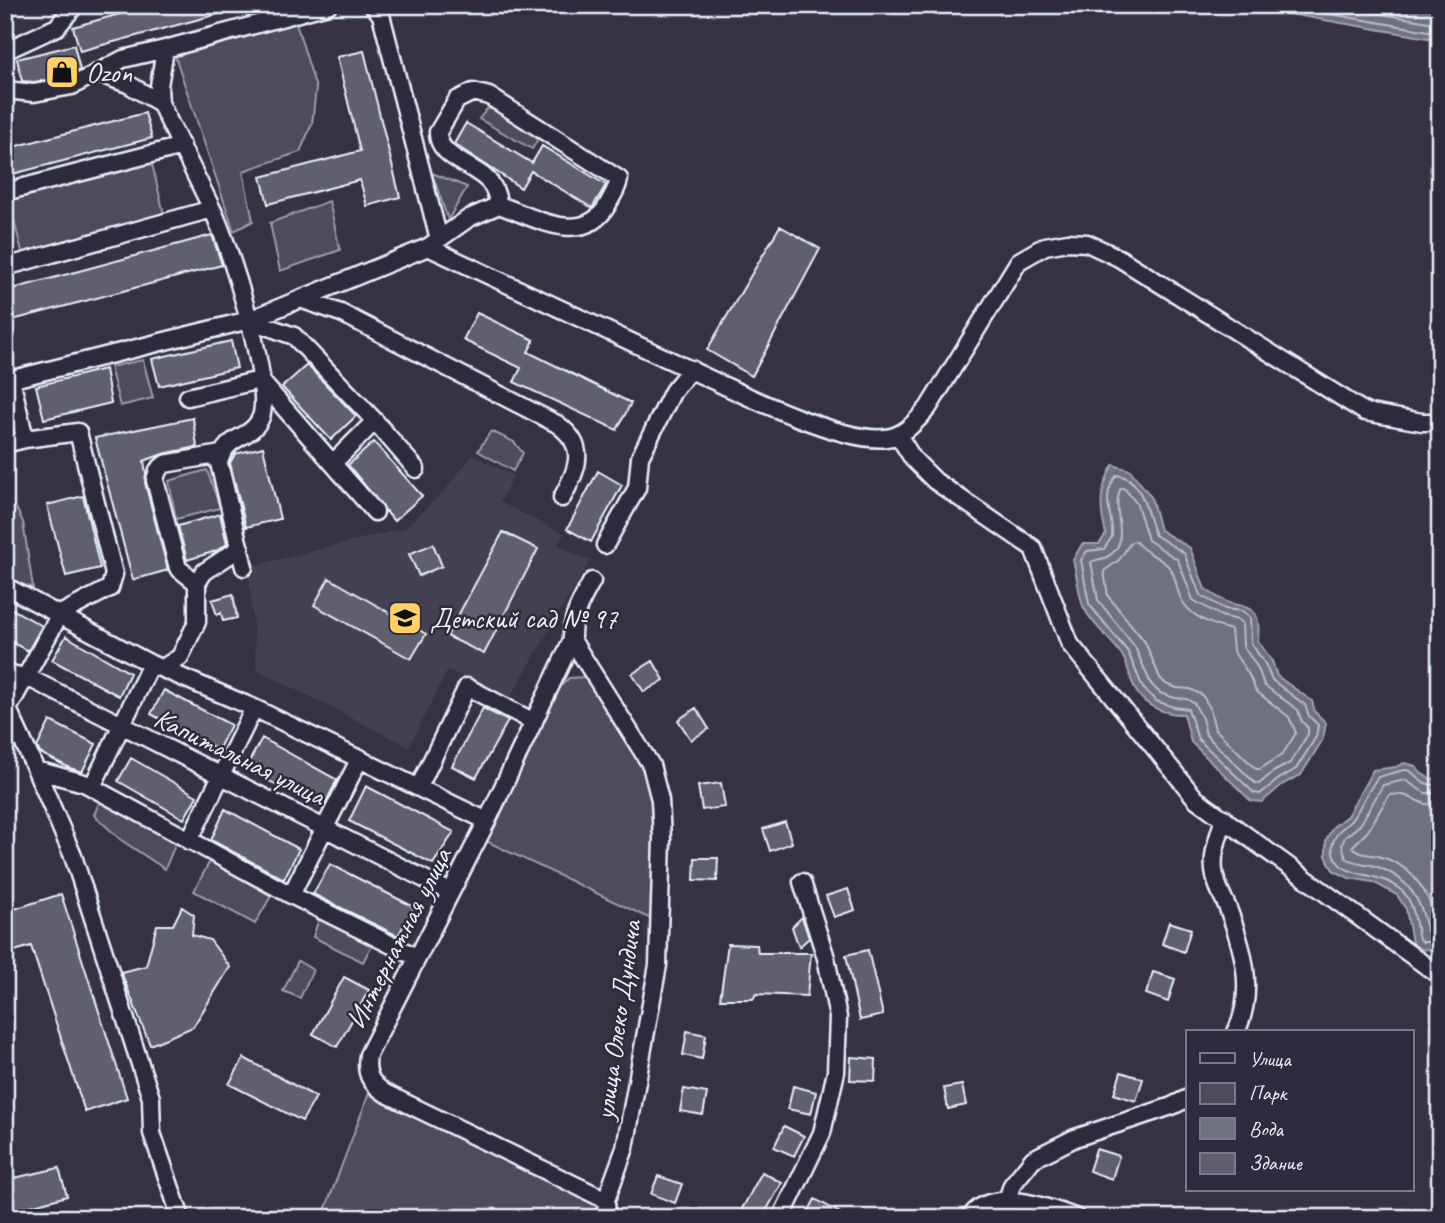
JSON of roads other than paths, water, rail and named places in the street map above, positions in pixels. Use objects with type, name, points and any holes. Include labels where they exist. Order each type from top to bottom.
[{"type":"street","points":[[5,51],[57,27],[75,5]]},
{"type":"street","points":[[5,90],[34,93],[72,86],[123,59],[328,5]]},
{"type":"street","points":[[373,5],[381,15],[433,243]]},
{"type":"street","points":[[165,49],[159,86],[160,103],[226,238],[249,320],[264,404],[254,429],[231,441],[221,454],[219,463],[244,567]]},
{"type":"street","points":[[97,73],[128,84],[160,103]]},
{"type":"street","points":[[24,439],[8,380],[249,320],[303,300],[433,243],[469,218],[499,205],[562,227],[592,224],[602,215],[619,179],[489,96],[473,92],[457,100],[438,132],[438,138],[446,151],[491,183],[499,205]]},
{"type":"street","points":[[5,192],[182,146]]},
{"type":"street","points":[[5,267],[212,209]]},
{"type":"street","points":[[433,243],[691,369],[840,434],[884,439],[898,435],[912,426],[928,408],[1019,261],[1045,246],[1068,242],[1087,243],[1119,258],[1365,412],[1422,422],[1440,422]]},
{"type":"street","points":[[303,300],[341,313],[569,432],[578,458],[575,472],[562,498]]},
{"type":"street","points":[[249,320],[294,337],[375,421],[416,469]]},
{"type":"street","points":[[605,545],[637,488],[640,457],[673,391],[691,369]]},
{"type":"street","points":[[188,397],[260,380]]},
{"type":"street","points":[[260,380],[375,512]]},
{"type":"street","points":[[333,463],[375,421]]},
{"type":"street","points":[[5,444],[78,432],[114,574],[110,588],[60,614],[8,709],[77,869],[151,1098],[152,1133],[181,1218]]},
{"type":"street","points":[[898,435],[913,459],[935,481],[1033,548],[1070,644],[1196,799],[1440,976]]},
{"type":"street","points":[[197,583],[178,568],[155,480],[158,470],[165,464],[221,454]]},
{"type":"street","points":[[92,787],[119,726],[157,666],[180,657],[197,622],[197,583],[204,572],[240,548]]},
{"type":"street","name":"Интернатная улица","points":[[592,581],[576,610],[571,625],[572,640],[534,722],[487,821],[368,1055],[366,1066],[368,1078],[390,1096],[606,1200]]},
{"type":"street","points":[[5,586],[157,666],[254,708],[487,821]]},
{"type":"street","name":"улица Олеко Дундича","points":[[572,640],[651,765],[660,800],[662,839],[658,965],[625,1147],[606,1200],[607,1218]]},
{"type":"street","name":"Капитальная улица","points":[[5,673],[27,677],[450,892]]},
{"type":"street","points":[[419,787],[467,687],[534,722]]},
{"type":"street","points":[[189,841],[254,708]]},
{"type":"street","points":[[290,895],[360,758]]},
{"type":"street","points":[[36,770],[84,783],[290,895],[416,957]]},
{"type":"street","points":[[1224,818],[1214,852],[1214,875],[1241,944],[1247,980],[1243,1018],[1237,1030]]},
{"type":"street","points":[[781,1218],[822,1133],[836,1072],[838,1017],[826,958],[802,882]]},
{"type":"street","points":[[1007,1200],[1012,1185],[1034,1159],[1074,1138],[1186,1099]]},
{"type":"street","points":[[970,1218],[972,1213],[989,1204],[1007,1200],[1045,1207],[1077,1218]]},
{"type":"water","points":[[1237,5],[1440,5],[1440,40]]},
{"type":"water","points":[[1113,465],[1130,470],[1151,497],[1160,530],[1190,548],[1205,589],[1224,601],[1246,607],[1255,613],[1258,641],[1272,661],[1277,676],[1312,701],[1315,712],[1326,723],[1323,739],[1301,775],[1283,784],[1262,802],[1251,801],[1191,742],[1184,714],[1157,709],[1140,697],[1122,655],[1092,621],[1083,605],[1073,560],[1082,544],[1099,544],[1106,534],[1102,499]]},
{"type":"water","points":[[1404,763],[1416,766],[1431,779],[1440,777],[1440,950],[1420,949],[1412,943],[1406,909],[1397,895],[1373,882],[1349,878],[1333,870],[1326,856],[1326,840],[1333,827],[1347,816],[1373,770],[1396,767]]},
{"type":"place","name":"Ozon","points":[[62,72]]},
{"type":"place","name":"Детский сад № 97","points":[[405,618]]}]
